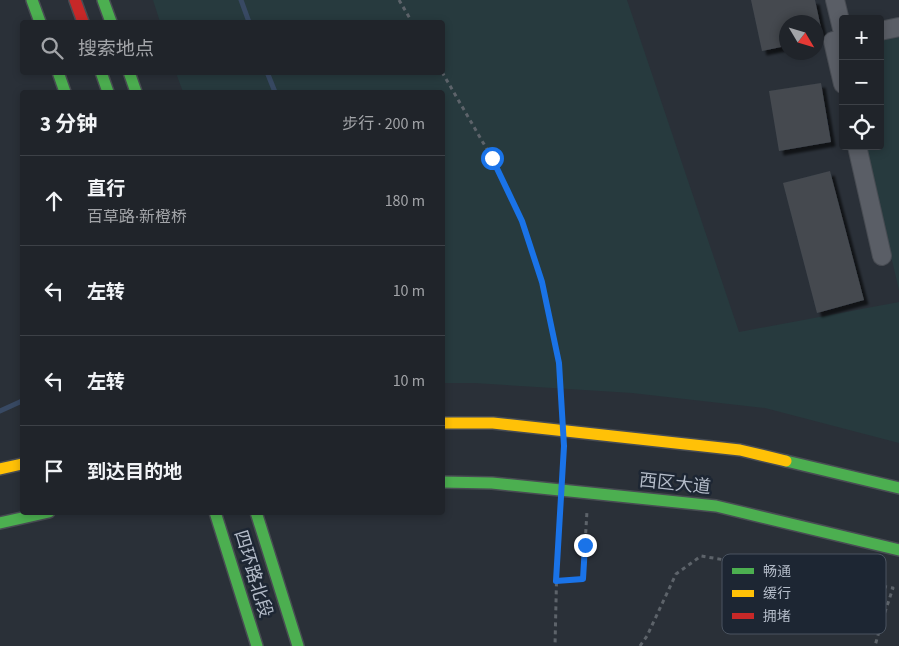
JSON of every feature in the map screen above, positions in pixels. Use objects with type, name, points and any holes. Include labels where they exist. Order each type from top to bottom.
[{"type":"main road","points":[[32,0],[39,20]]},
{"type":"main road","points":[[75,0],[82,20]]},
{"type":"main road","points":[[103,0],[110,20]]},
{"type":"main road","points":[[59,75],[64,90]]},
{"type":"main road","points":[[102,75],[107,90]]},
{"type":"main road","points":[[130,75],[135,90]]},
{"type":"main road","points":[[445,423],[493,423],[740,450],[899,488]]},
{"type":"main road","points":[[0,469],[20,464]]},
{"type":"main road","name":"西区大道","points":[[445,482],[492,483],[716,506],[899,550]]},
{"type":"main road","points":[[0,522],[34,515]]},
{"type":"main road","name":"四环路北段","points":[[257,515],[298,646]]},
{"type":"main road","name":"四环路北段","points":[[216,516],[257,646]]},
{"type":"street","points":[[835,0],[839,16]]},
{"type":"street","points":[[884,30],[899,27]]},
{"type":"street","points":[[839,40],[833,41],[839,67]]},
{"type":"street","points":[[858,150],[882,256]]},
{"type":"path","points":[[399,0],[411,20]]},
{"type":"path","points":[[444,75],[492,158],[522,221],[542,282],[559,363],[564,446],[556,581],[555,646]]},
{"type":"path","points":[[556,581],[583,579],[588,493]]},
{"type":"path","points":[[640,646],[647,636],[676,574],[701,556],[722,560]]},
{"type":"path","points":[[886,587],[893,588],[886,609]]},
{"type":"green space","points":[[153,0],[627,0],[739,332],[899,302],[899,443],[765,408],[632,393],[474,383],[445,383],[445,90],[182,90],[177,75],[445,75],[445,20],[159,20]]},
{"type":"green space","points":[[899,33],[899,290],[866,150],[884,150],[884,36]]},
{"type":"building","points":[[751,0],[815,0],[818,15],[779,15],[779,47],[762,51]]},
{"type":"building","points":[[821,83],[831,142],[779,151],[769,91]]},
{"type":"building","points":[[830,171],[864,300],[817,313],[783,183]]},
{"type":"waterway","points":[[241,0],[248,20]]},
{"type":"waterway","points":[[268,75],[274,90]]},
{"type":"waterway","points":[[0,411],[20,402]]},
{"type":"traffic: fast","points":[[32,0],[39,20]]},
{"type":"traffic: fast","points":[[103,0],[110,20]]},
{"type":"traffic: fast","points":[[59,75],[64,90]]},
{"type":"traffic: fast","points":[[102,75],[107,90]]},
{"type":"traffic: fast","points":[[130,75],[135,90]]},
{"type":"traffic: fast","points":[[786,461],[899,488]]},
{"type":"traffic: fast","points":[[445,482],[492,483],[716,506],[899,550]]},
{"type":"traffic: fast","points":[[0,523],[36,515]]},
{"type":"traffic: fast","points":[[216,515],[257,646]]},
{"type":"traffic: fast","points":[[257,515],[298,646]]},
{"type":"traffic: slow","points":[[445,423],[493,423],[740,450],[786,461]]},
{"type":"traffic: slow","points":[[0,469],[20,464]]},
{"type":"traffic: jam","points":[[75,0],[82,20]]},
{"type":"route","points":[[492,158],[522,221],[542,282],[559,363],[564,446],[556,581],[583,579],[585,545]]}]
